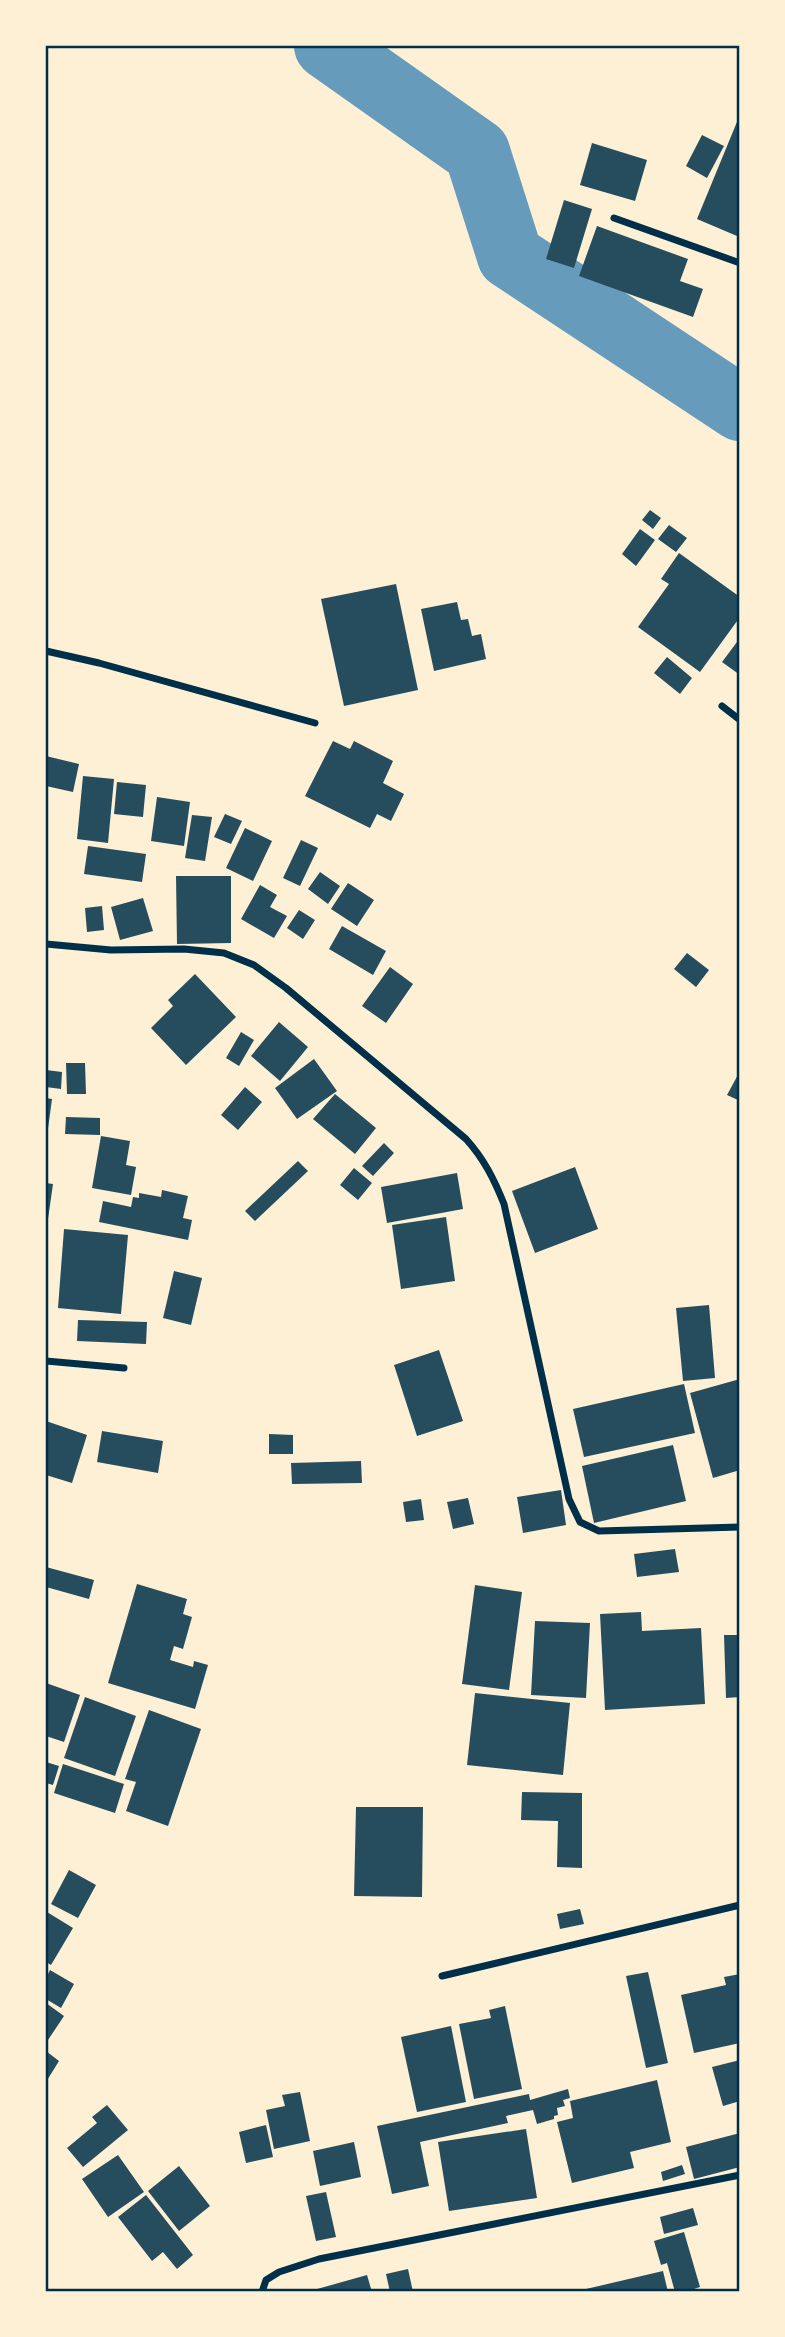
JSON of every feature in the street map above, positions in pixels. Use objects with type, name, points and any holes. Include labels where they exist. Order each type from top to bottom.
[{"type":"street","points":[[614,218],[740,263]]},
{"type":"street","points":[[46,652],[99,663],[314,723]]},
{"type":"street","points":[[722,706],[740,720]]},
{"type":"street","points":[[46,944],[111,950],[184,949],[224,953],[254,965],[286,988],[445,1121],[466,1139],[481,1157],[494,1177],[505,1204],[569,1499],[580,1522],[599,1531],[740,1527]]},
{"type":"street","points":[[46,1361],[124,1368]]},
{"type":"street","points":[[442,1976],[740,1905]]},
{"type":"street","points":[[262,2291],[266,2280],[273,2276],[319,2259],[740,2175]]},
{"type":"building","points":[[739,117],[740,230],[737,236],[697,219]]},
{"type":"building","points":[[702,135],[724,146],[707,178],[686,166]]},
{"type":"building","points":[[592,143],[647,160],[635,201],[580,185]]},
{"type":"building","points":[[564,200],[592,209],[574,268],[546,259]]},
{"type":"building","points":[[597,226],[688,259],[680,281],[703,289],[693,317],[579,276]]},
{"type":"building","points":[[650,510],[661,518],[653,529],[642,520]]},
{"type":"building","points":[[669,525],[687,538],[676,552],[658,539]]},
{"type":"building","points":[[640,529],[655,540],[636,566],[622,554]]},
{"type":"building","points":[[679,553],[740,597],[740,617],[700,672],[638,627],[669,584],[661,579]]},
{"type":"building","points":[[396,584],[418,690],[344,706],[321,599]]},
{"type":"building","points":[[457,602],[461,620],[468,619],[472,636],[481,634],[486,659],[434,671],[421,609]]},
{"type":"building","points":[[737,642],[740,643],[740,675],[722,662]]},
{"type":"building","points":[[667,657],[692,678],[680,694],[654,673]]},
{"type":"building","points":[[333,741],[350,749],[354,741],[393,761],[383,783],[404,794],[391,821],[377,814],[370,828],[305,796]]},
{"type":"building","points":[[46,756],[79,764],[73,792],[46,786]]},
{"type":"building","points":[[83,776],[114,779],[108,843],[77,839]]},
{"type":"building","points":[[117,782],[146,785],[143,817],[114,814]]},
{"type":"building","points":[[157,797],[190,802],[184,846],[151,841]]},
{"type":"building","points":[[225,814],[242,821],[231,844],[214,837]]},
{"type":"building","points":[[192,815],[212,817],[205,861],[185,858]]},
{"type":"building","points":[[245,828],[272,841],[253,881],[226,868]]},
{"type":"building","points":[[301,840],[318,848],[300,886],[283,878]]},
{"type":"building","points":[[88,846],[146,854],[142,882],[84,874]]},
{"type":"building","points":[[320,872],[340,886],[328,904],[308,889]]},
{"type":"building","points":[[176,876],[231,876],[231,943],[177,944]]},
{"type":"building","points":[[348,883],[374,900],[357,926],[331,909]]},
{"type":"building","points":[[260,885],[277,895],[270,907],[287,916],[274,938],[241,919]]},
{"type":"building","points":[[143,898],[153,931],[120,940],[111,907]]},
{"type":"building","points":[[102,906],[104,930],[87,932],[85,908]]},
{"type":"building","points":[[299,910],[315,920],[303,939],[287,928]]},
{"type":"building","points":[[342,926],[386,951],[373,975],[329,949]]},
{"type":"building","points":[[687,953],[709,970],[696,987],[674,969]]},
{"type":"building","points":[[390,967],[413,984],[386,1023],[362,1006]]},
{"type":"building","points":[[195,974],[236,1017],[186,1065],[151,1028],[173,1006],[168,1000]]},
{"type":"building","points":[[279,1022],[308,1047],[280,1081],[251,1056]]},
{"type":"building","points":[[241,1032],[254,1040],[239,1066],[226,1058]]},
{"type":"building","points":[[314,1059],[337,1091],[297,1119],[275,1088]]},
{"type":"building","points":[[66,1063],[85,1063],[86,1094],[67,1094]]},
{"type":"building","points":[[46,1070],[62,1072],[61,1089],[46,1087]]},
{"type":"building","points":[[740,1071],[740,1101],[727,1095]]},
{"type":"building","points":[[245,1087],[262,1102],[238,1130],[221,1115]]},
{"type":"building","points":[[335,1094],[376,1128],[355,1154],[313,1119]]},
{"type":"building","points":[[46,1098],[52,1099],[47,1136],[46,1136]]},
{"type":"building","points":[[66,1117],[100,1118],[100,1135],[65,1134]]},
{"type":"building","points":[[101,1136],[130,1141],[126,1165],[136,1167],[131,1195],[92,1188]]},
{"type":"building","points":[[384,1143],[394,1153],[373,1176],[362,1166]]},
{"type":"building","points":[[298,1161],[308,1171],[255,1221],[245,1211]]},
{"type":"building","points":[[575,1167],[598,1229],[535,1253],[512,1191]]},
{"type":"building","points":[[354,1168],[372,1183],[358,1200],[340,1185]]},
{"type":"building","points":[[457,1173],[463,1209],[387,1223],[381,1187]]},
{"type":"building","points":[[46,1183],[53,1184],[48,1219],[46,1219]]},
{"type":"building","points":[[162,1190],[188,1196],[183,1218],[192,1220],[188,1240],[99,1222],[103,1201],[131,1207],[133,1197],[139,1198],[139,1193],[161,1197]]},
{"type":"building","points":[[446,1217],[455,1281],[401,1289],[392,1225]]},
{"type":"building","points":[[64,1229],[128,1235],[121,1314],[58,1308]]},
{"type":"building","points":[[174,1271],[202,1278],[191,1325],[163,1318]]},
{"type":"building","points":[[709,1305],[715,1378],[683,1381],[676,1308]]},
{"type":"building","points":[[78,1320],[147,1322],[146,1344],[77,1341]]},
{"type":"building","points":[[439,1350],[463,1421],[417,1436],[394,1365]]},
{"type":"building","points":[[740,1379],[740,1470],[713,1478],[690,1393]]},
{"type":"building","points":[[684,1384],[695,1433],[584,1457],[573,1409]]},
{"type":"building","points":[[46,1421],[87,1435],[72,1483],[46,1475]]},
{"type":"building","points":[[102,1431],[163,1441],[158,1473],[97,1462]]},
{"type":"building","points":[[269,1434],[293,1435],[293,1454],[269,1454]]},
{"type":"building","points":[[673,1445],[686,1501],[594,1523],[582,1466]]},
{"type":"building","points":[[361,1461],[362,1483],[292,1484],[291,1463]]},
{"type":"building","points":[[561,1490],[566,1525],[523,1533],[517,1497]]},
{"type":"building","points":[[468,1498],[474,1524],[453,1529],[447,1502]]},
{"type":"building","points":[[421,1499],[424,1520],[406,1522],[403,1502]]},
{"type":"building","points":[[675,1549],[679,1572],[637,1577],[634,1554]]},
{"type":"building","points":[[46,1567],[94,1580],[89,1599],[46,1587]]},
{"type":"building","points":[[137,1584],[187,1599],[183,1614],[192,1617],[183,1649],[174,1646],[170,1660],[193,1667],[194,1661],[208,1665],[195,1709],[108,1683]]},
{"type":"building","points":[[475,1585],[522,1592],[509,1690],[462,1684]]},
{"type":"building","points":[[641,1612],[642,1631],[701,1628],[705,1704],[605,1710],[600,1614]]},
{"type":"building","points":[[535,1621],[590,1623],[586,1698],[531,1695]]},
{"type":"building","points":[[724,1635],[740,1635],[740,1697],[726,1698]]},
{"type":"building","points":[[46,1683],[80,1695],[64,1742],[46,1736]]},
{"type":"building","points":[[475,1693],[570,1703],[563,1775],[467,1765]]},
{"type":"building","points":[[85,1697],[136,1716],[115,1776],[64,1758]]},
{"type":"building","points":[[149,1710],[201,1729],[168,1826],[126,1811],[136,1782],[125,1779]]},
{"type":"building","points":[[46,1762],[59,1766],[53,1785],[46,1783]]},
{"type":"building","points":[[63,1764],[124,1784],[115,1813],[54,1793]]},
{"type":"building","points":[[522,1792],[582,1793],[582,1868],[557,1867],[558,1821],[521,1820]]},
{"type":"building","points":[[356,1807],[423,1807],[422,1897],[354,1896]]},
{"type":"building","points":[[69,1870],[96,1885],[78,1918],[51,1904]]},
{"type":"building","points":[[580,1909],[584,1924],[560,1929],[557,1914]]},
{"type":"building","points":[[47,1912],[73,1928],[51,1965],[46,1962]]},
{"type":"building","points":[[50,1970],[74,1984],[61,2008],[46,1999],[46,1978]]},
{"type":"building","points":[[648,1972],[668,2063],[646,2068],[626,1976]]},
{"type":"building","points":[[740,1974],[740,2043],[694,2053],[681,1995],[726,1985],[724,1977]]},
{"type":"building","points":[[46,2003],[64,2016],[46,2043]]},
{"type":"building","points":[[505,2006],[522,2089],[474,2099],[459,2024],[491,2018],[489,2010]]},
{"type":"building","points":[[451,2026],[466,2102],[417,2112],[401,2037]]},
{"type":"building","points":[[46,2051],[59,2061],[46,2082]]},
{"type":"building","points":[[740,2060],[740,2101],[723,2106],[712,2067]]},
{"type":"building","points":[[657,2080],[671,2142],[630,2152],[634,2168],[572,2183],[557,2122],[573,2118],[570,2101]]},
{"type":"building","points":[[568,2089],[570,2098],[563,2100],[565,2106],[557,2108],[558,2115],[554,2116],[554,2119],[537,2124],[533,2110],[506,2116],[508,2123],[420,2142],[429,2186],[392,2194],[377,2126],[529,2094],[530,2100]]},
{"type":"building","points":[[300,2092],[310,2141],[274,2149],[266,2110],[285,2106],[282,2095]]},
{"type":"building","points":[[107,2105],[128,2130],[83,2167],[67,2148],[97,2123],[92,2117]]},
{"type":"building","points":[[266,2125],[273,2157],[246,2163],[239,2132]]},
{"type":"building","points":[[526,2129],[537,2198],[449,2211],[438,2142]]},
{"type":"building","points":[[740,2133],[740,2167],[694,2179],[686,2147]]},
{"type":"building","points":[[354,2142],[361,2177],[320,2186],[313,2151]]},
{"type":"building","points":[[118,2155],[144,2192],[108,2217],[82,2179]]},
{"type":"building","points":[[682,2165],[685,2174],[663,2181],[661,2172]]},
{"type":"building","points":[[179,2166],[210,2206],[179,2231],[148,2191]]},
{"type":"building","points":[[326,2192],[336,2237],[316,2241],[306,2196]]},
{"type":"building","points":[[146,2195],[193,2255],[177,2269],[163,2252],[152,2261],[118,2217]]},
{"type":"building","points":[[693,2208],[698,2225],[664,2234],[660,2217]]},
{"type":"building","points":[[684,2232],[700,2287],[675,2292],[667,2263],[661,2265],[654,2241]]},
{"type":"building","points":[[408,2269],[413,2292],[390,2292],[386,2274]]},
{"type":"building","points":[[663,2271],[668,2292],[587,2292],[586,2289]]},
{"type":"building","points":[[367,2275],[372,2292],[310,2292],[310,2291]]},
{"type":"waterway","points":[[327,46],[477,152],[510,256],[740,408]]}]
